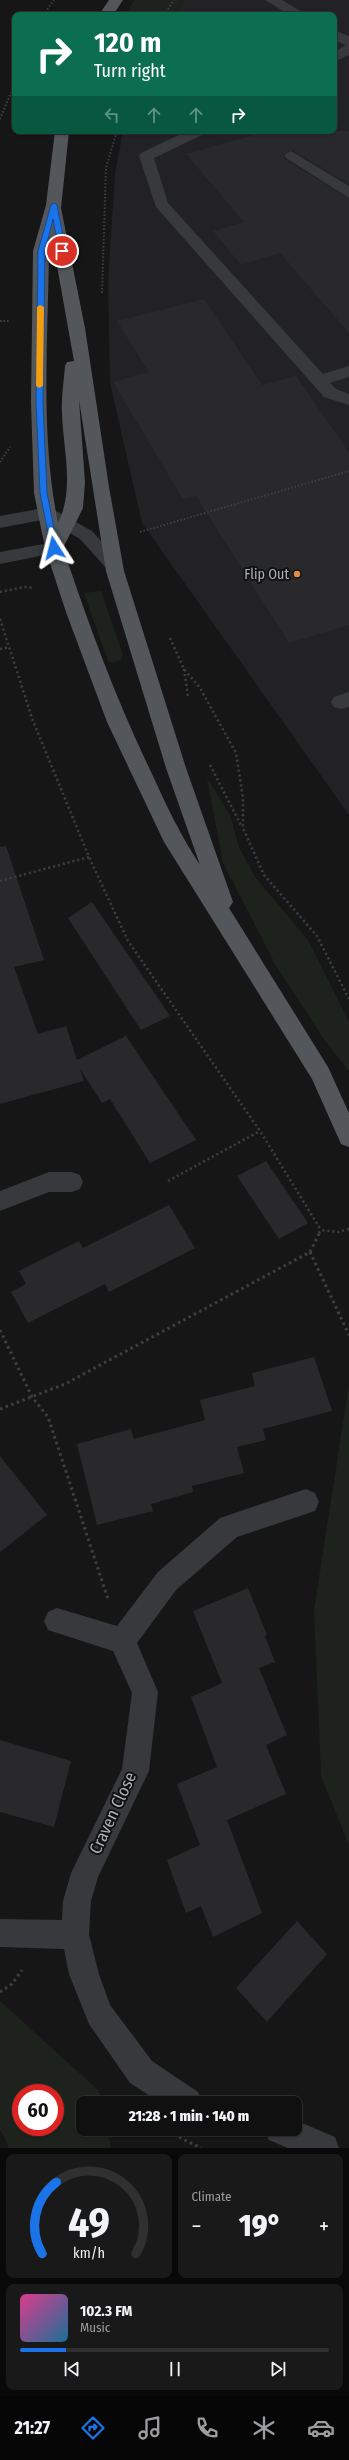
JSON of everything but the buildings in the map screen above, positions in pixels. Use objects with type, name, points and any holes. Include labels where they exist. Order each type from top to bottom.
[{"type":"main road","points":[[108,12],[116,0]]},
{"type":"main road","points":[[62,134],[54,205],[41,251],[39,403],[44,493],[49,513],[54,548],[75,612],[117,722],[174,842],[236,937],[320,1074],[349,1137]]},
{"type":"main road","points":[[54,205],[77,328],[100,488],[113,564],[136,647],[176,768],[236,937]]},
{"type":"main road","points":[[54,548],[74,508],[76,482],[70,411],[77,328]]},
{"type":"main road","points":[[320,1074],[349,1100]]},
{"type":"street","points":[[272,0],[294,12]]},
{"type":"street","points":[[337,36],[349,42]]},
{"type":"street","points":[[337,56],[349,49]]},
{"type":"street","points":[[193,134],[146,156],[161,204],[320,380],[330,393],[349,400]]},
{"type":"street","points":[[291,155],[349,193]]},
{"type":"street","points":[[320,380],[349,371]]},
{"type":"street","points":[[0,522],[49,513],[86,535],[113,564]]},
{"type":"street","points":[[0,558],[54,548]]},
{"type":"street","points":[[0,1201],[48,1182],[72,1182]]},
{"type":"street","points":[[57,1621],[122,1641],[168,1581],[229,1527],[306,1502]]},
{"type":"street","name":"Craven Close","points":[[122,1641],[145,1692],[135,1770],[85,1873],[77,1901],[75,1935],[84,1974],[99,2014],[141,2072],[177,2096]]},
{"type":"street","points":[[0,1933],[75,1935]]},
{"type":"street","points":[[296,2136],[324,2148]]},
{"type":"path","points":[[45,12],[54,0]]},
{"type":"path","points":[[166,12],[174,0]]},
{"type":"path","points":[[0,119],[12,90]]},
{"type":"path","points":[[0,321],[16,321]]},
{"type":"path","points":[[140,532],[349,471]]},
{"type":"path","points":[[0,592],[24,587],[41,588]]},
{"type":"path","points":[[0,619],[34,721],[89,857],[128,941],[260,1131],[321,1230]]},
{"type":"path","points":[[169,635],[184,668],[200,688],[236,753],[243,798],[242,828]]},
{"type":"path","points":[[0,649],[9,647]]},
{"type":"path","points":[[184,668],[189,701]]},
{"type":"path","points":[[209,762],[264,875],[317,936],[349,999]]},
{"type":"path","points":[[0,881],[89,857]]},
{"type":"path","points":[[168,1181],[260,1131]]},
{"type":"path","points":[[321,1230],[338,1232],[349,1229]]},
{"type":"path","points":[[0,1409],[65,1384],[310,1252],[321,1230]]},
{"type":"path","points":[[310,1252],[349,1335]]},
{"type":"path","points":[[0,1330],[32,1397],[48,1417],[122,1641]]},
{"type":"path","points":[[178,2136],[201,2148]]},
{"type":"shaded area","points":[[134,0],[185,0],[177,12],[128,12]]},
{"type":"shaded area","points":[[185,0],[349,0],[349,815],[142,523],[110,383],[108,283],[115,174],[122,134],[337,134],[337,12],[177,12]]},
{"type":"shaded area","points":[[101,591],[123,655],[121,660],[112,663],[108,661],[84,593]]},
{"type":"shaded area","points":[[207,778],[230,815],[239,847],[255,877],[308,940],[349,1022],[349,1071],[325,1041],[275,964],[223,863]]},
{"type":"shaded area","points":[[349,1384],[349,1845],[321,1776],[314,1610]]},
{"type":"shaded area","points":[[0,2001],[99,2091],[100,2096],[76,2096],[76,2136],[108,2136],[111,2148],[8,2148],[7,2142],[0,2130]]},
{"type":"slow traffic","points":[[39,386],[40,307]]},
{"type":"place","name":"Flip Out","points":[[297,574]]},
{"type":"route","points":[[54,548],[49,513],[44,493],[39,403],[41,251],[54,205],[62,251]]}]
